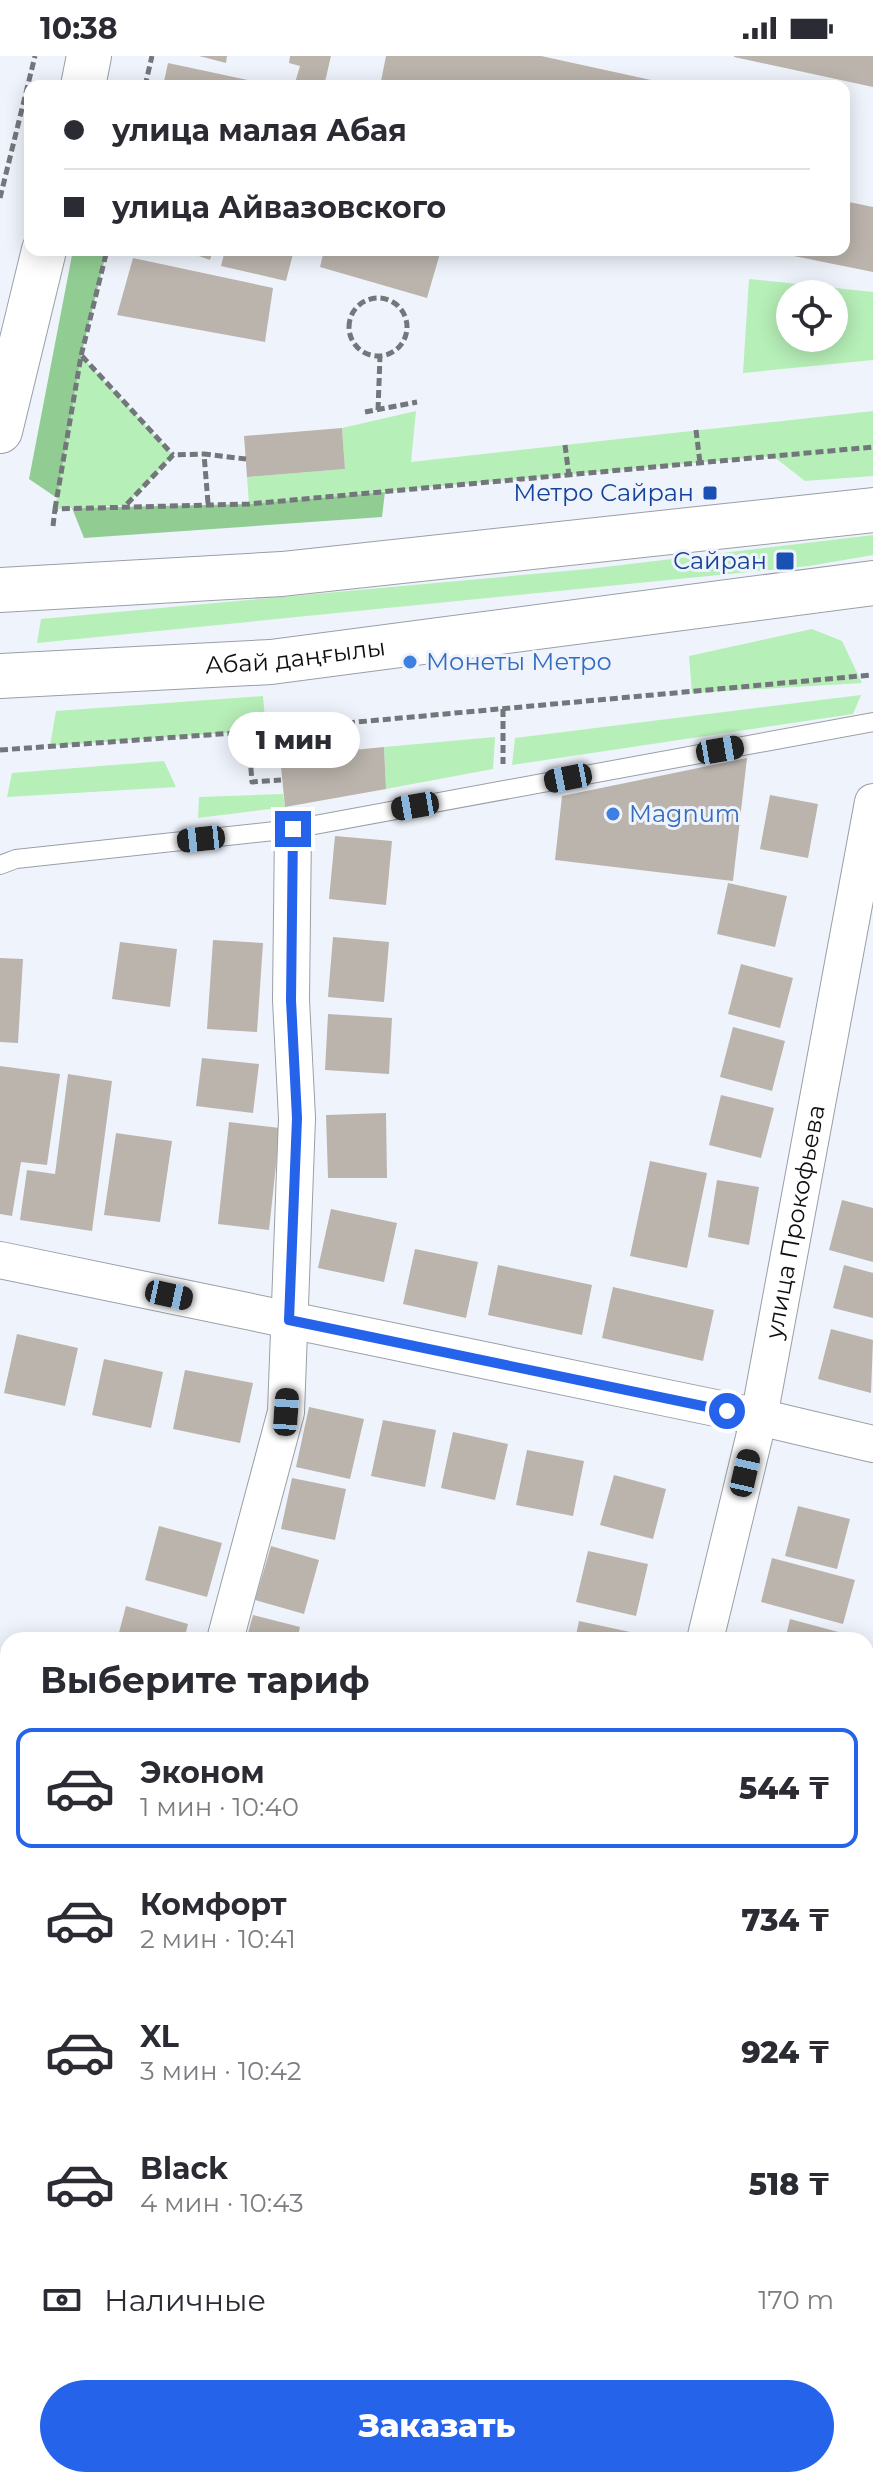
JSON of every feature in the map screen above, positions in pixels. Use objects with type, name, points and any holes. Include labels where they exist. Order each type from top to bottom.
[{"type":"main road","points":[[84,80],[89,56]]},
{"type":"main road","points":[[0,431],[43,256]]},
{"type":"main road","points":[[0,590],[282,574],[873,510]]},
{"type":"main road","name":"Абай даңғылы","points":[[0,676],[271,662],[873,583]]},
{"type":"street","name":"улица Прокофьева","points":[[707,1632],[759,1417],[873,802]]},
{"type":"street","points":[[227,1632],[286,1412],[297,1118],[291,1000],[293,829]]},
{"type":"street","points":[[0,1260],[759,1417],[873,1444]]},
{"type":"lane","points":[[0,865],[16,859],[293,829],[873,722]]},
{"type":"path","points":[[29,80],[35,56]]},
{"type":"path","points":[[146,80],[152,56]]},
{"type":"path","points":[[0,198],[24,101]]},
{"type":"path","points":[[53,526],[81,356],[106,256]]},
{"type":"path","points":[[379,298],[397,305],[407,322],[408,332],[398,349],[380,356],[362,351],[350,337],[349,328],[361,303],[379,298]]},
{"type":"path","points":[[81,356],[173,455]]},
{"type":"path","points":[[378,410],[380,356]]},
{"type":"path","points":[[365,412],[417,402]]},
{"type":"path","points":[[696,430],[700,463]]},
{"type":"path","points":[[565,445],[569,476]]},
{"type":"path","points":[[55,509],[249,504],[873,447]]},
{"type":"path","points":[[204,454],[208,504]]},
{"type":"path","points":[[126,505],[173,455],[204,454],[246,459]]},
{"type":"path","points":[[0,750],[248,732],[871,675]]},
{"type":"path","points":[[503,709],[504,771]]},
{"type":"path","points":[[248,732],[252,782],[281,780]]},
{"type":"green space","points":[[72,256],[106,256],[81,356],[57,498],[29,479]]},
{"type":"green space","points":[[749,279],[776,282],[776,352],[848,352],[848,289],[873,292],[873,360],[743,373]]},
{"type":"green space","points":[[81,356],[173,455],[126,505],[55,509]]},
{"type":"green space","points":[[416,411],[411,462],[873,411],[873,476],[805,481],[773,456],[249,504],[247,477],[345,469],[342,428]]},
{"type":"green space","points":[[385,492],[382,517],[84,538],[72,508],[249,504]]},
{"type":"green space","points":[[873,535],[873,555],[809,566],[37,643],[41,619],[588,569]]},
{"type":"green space","points":[[812,629],[842,641],[862,683],[692,693],[689,656]]},
{"type":"green space","points":[[861,695],[853,714],[512,765],[515,738]]},
{"type":"green space","points":[[263,696],[266,730],[50,746],[56,711]]},
{"type":"green space","points":[[495,737],[493,769],[386,789],[384,747]]},
{"type":"green space","points":[[164,761],[176,787],[7,797],[12,773]]},
{"type":"green space","points":[[283,794],[285,807],[198,818],[199,797]]},
{"type":"building","points":[[199,56],[227,56],[226,63]]},
{"type":"building","points":[[290,56],[331,56],[325,80],[296,80],[300,66],[289,63]]},
{"type":"building","points":[[386,56],[541,56],[651,80],[381,80]]},
{"type":"building","points":[[873,56],[873,87],[850,80],[734,57]]},
{"type":"building","points":[[168,63],[248,80],[164,80]]},
{"type":"building","points":[[850,202],[873,207],[873,272],[794,256],[850,256]]},
{"type":"building","points":[[224,256],[292,256],[286,281],[221,266]]},
{"type":"building","points":[[323,256],[439,256],[427,298],[320,267]]},
{"type":"building","points":[[133,258],[273,288],[265,342],[117,315]]},
{"type":"building","points":[[342,428],[345,469],[247,477],[244,436]]},
{"type":"building","points":[[384,747],[386,789],[285,807],[280,757]]},
{"type":"building","points":[[747,758],[733,881],[555,860],[562,796]]},
{"type":"building","points":[[770,795],[818,804],[808,858],[760,849]]},
{"type":"building","points":[[335,836],[392,841],[386,905],[329,899]]},
{"type":"building","points":[[728,883],[787,896],[775,947],[717,934]]},
{"type":"building","points":[[333,937],[389,942],[384,1002],[328,997]]},
{"type":"building","points":[[213,940],[263,943],[257,1032],[207,1029]]},
{"type":"building","points":[[120,942],[177,949],[170,1007],[112,999]]},
{"type":"building","points":[[0,958],[23,959],[18,1043],[0,1042]]},
{"type":"building","points":[[741,964],[793,978],[780,1028],[728,1014]]},
{"type":"building","points":[[328,1014],[392,1018],[389,1074],[325,1070]]},
{"type":"building","points":[[733,1027],[785,1041],[772,1091],[720,1077]]},
{"type":"building","points":[[202,1058],[259,1064],[253,1113],[196,1106]]},
{"type":"building","points":[[0,1066],[60,1074],[47,1165],[21,1162],[12,1216],[0,1214]]},
{"type":"building","points":[[68,1074],[112,1081],[92,1231],[20,1220],[27,1170],[55,1174]]},
{"type":"building","points":[[721,1095],[774,1108],[761,1158],[709,1145]]},
{"type":"building","points":[[386,1113],[387,1178],[328,1178],[326,1115]]},
{"type":"building","points":[[229,1122],[280,1128],[269,1230],[218,1224]]},
{"type":"building","points":[[116,1133],[172,1141],[160,1222],[104,1215]]},
{"type":"building","points":[[650,1161],[707,1173],[687,1268],[630,1256]]},
{"type":"building","points":[[717,1180],[759,1187],[749,1245],[708,1237]]},
{"type":"building","points":[[842,1200],[873,1208],[873,1262],[829,1250]]},
{"type":"building","points":[[331,1209],[397,1223],[384,1282],[318,1268]]},
{"type":"building","points":[[415,1249],[478,1262],[466,1318],[403,1304]]},
{"type":"building","points":[[498,1265],[592,1285],[582,1335],[488,1315]]},
{"type":"building","points":[[844,1265],[873,1273],[873,1318],[833,1308]]},
{"type":"building","points":[[613,1287],[714,1310],[703,1361],[602,1338]]},
{"type":"building","points":[[831,1329],[873,1340],[871,1393],[818,1379]]},
{"type":"building","points":[[17,1334],[78,1348],[65,1406],[4,1393]]},
{"type":"building","points":[[104,1359],[163,1372],[151,1428],[92,1415]]},
{"type":"building","points":[[185,1370],[253,1383],[240,1443],[173,1429]]},
{"type":"building","points":[[309,1407],[364,1419],[350,1479],[296,1467]]},
{"type":"building","points":[[383,1420],[436,1430],[425,1487],[371,1476]]},
{"type":"building","points":[[453,1432],[508,1444],[495,1500],[441,1488]]},
{"type":"building","points":[[527,1450],[584,1461],[573,1516],[516,1505]]},
{"type":"building","points":[[614,1475],[666,1489],[653,1539],[600,1525]]},
{"type":"building","points":[[292,1478],[346,1489],[335,1540],[281,1529]]},
{"type":"building","points":[[798,1506],[850,1519],[837,1569],[785,1556]]},
{"type":"building","points":[[159,1526],[222,1543],[207,1597],[145,1580]]},
{"type":"building","points":[[271,1546],[319,1560],[304,1614],[255,1600]]},
{"type":"building","points":[[588,1551],[648,1564],[636,1616],[576,1602]]},
{"type":"building","points":[[772,1558],[855,1580],[843,1624],[761,1602]]},
{"type":"building","points":[[126,1606],[188,1624],[186,1632],[119,1632]]},
{"type":"building","points":[[253,1615],[300,1627],[299,1632],[248,1632]]},
{"type":"building","points":[[790,1619],[838,1632],[787,1632]]},
{"type":"building","points":[[579,1621],[630,1632],[577,1632]]},
{"type":"place","name":"Метро Сайран","points":[[710,493]]},
{"type":"place","name":"Сайран","points":[[785,561]]},
{"type":"place","name":"Монеты Метро","points":[[410,662]]},
{"type":"place","name":"Magnum","points":[[613,814]]},
{"type":"route","points":[[293,829],[291,1000],[297,1118],[289,1320],[727,1411]]}]
